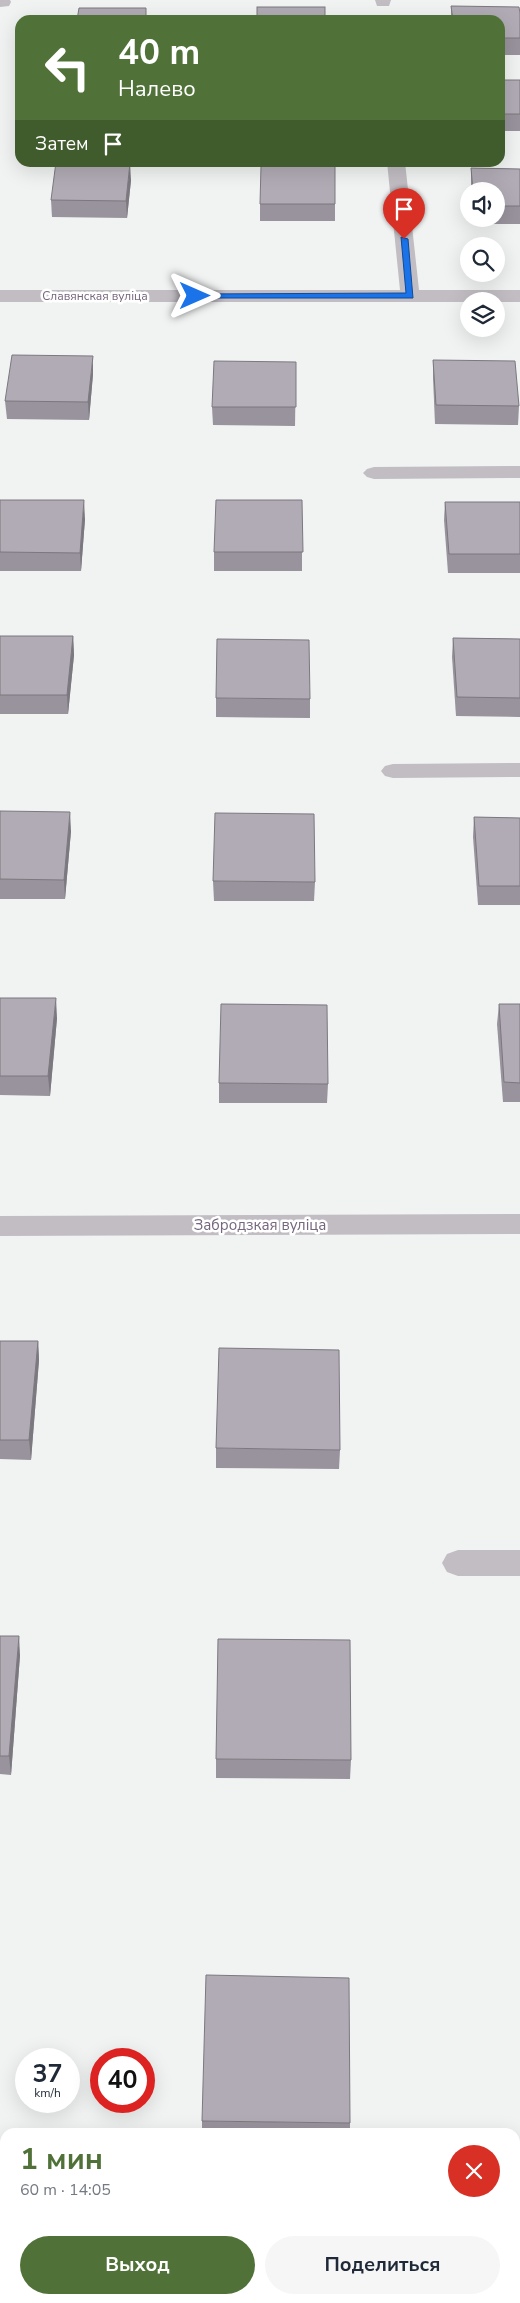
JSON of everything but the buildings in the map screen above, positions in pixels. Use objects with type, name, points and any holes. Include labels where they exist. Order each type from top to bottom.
[{"type":"street","points":[[397,167],[410,296]]},
{"type":"street","name":"Славянская вуліца","points":[[0,296],[520,296]]},
{"type":"street","points":[[374,473],[520,472]]},
{"type":"street","points":[[393,771],[520,770]]},
{"type":"street","name":"Забродзкая вуліца","points":[[0,1226],[520,1224]]},
{"type":"street","points":[[458,1563],[520,1563]]},
{"type":"route","points":[[195,296],[410,296],[404,239]]}]
